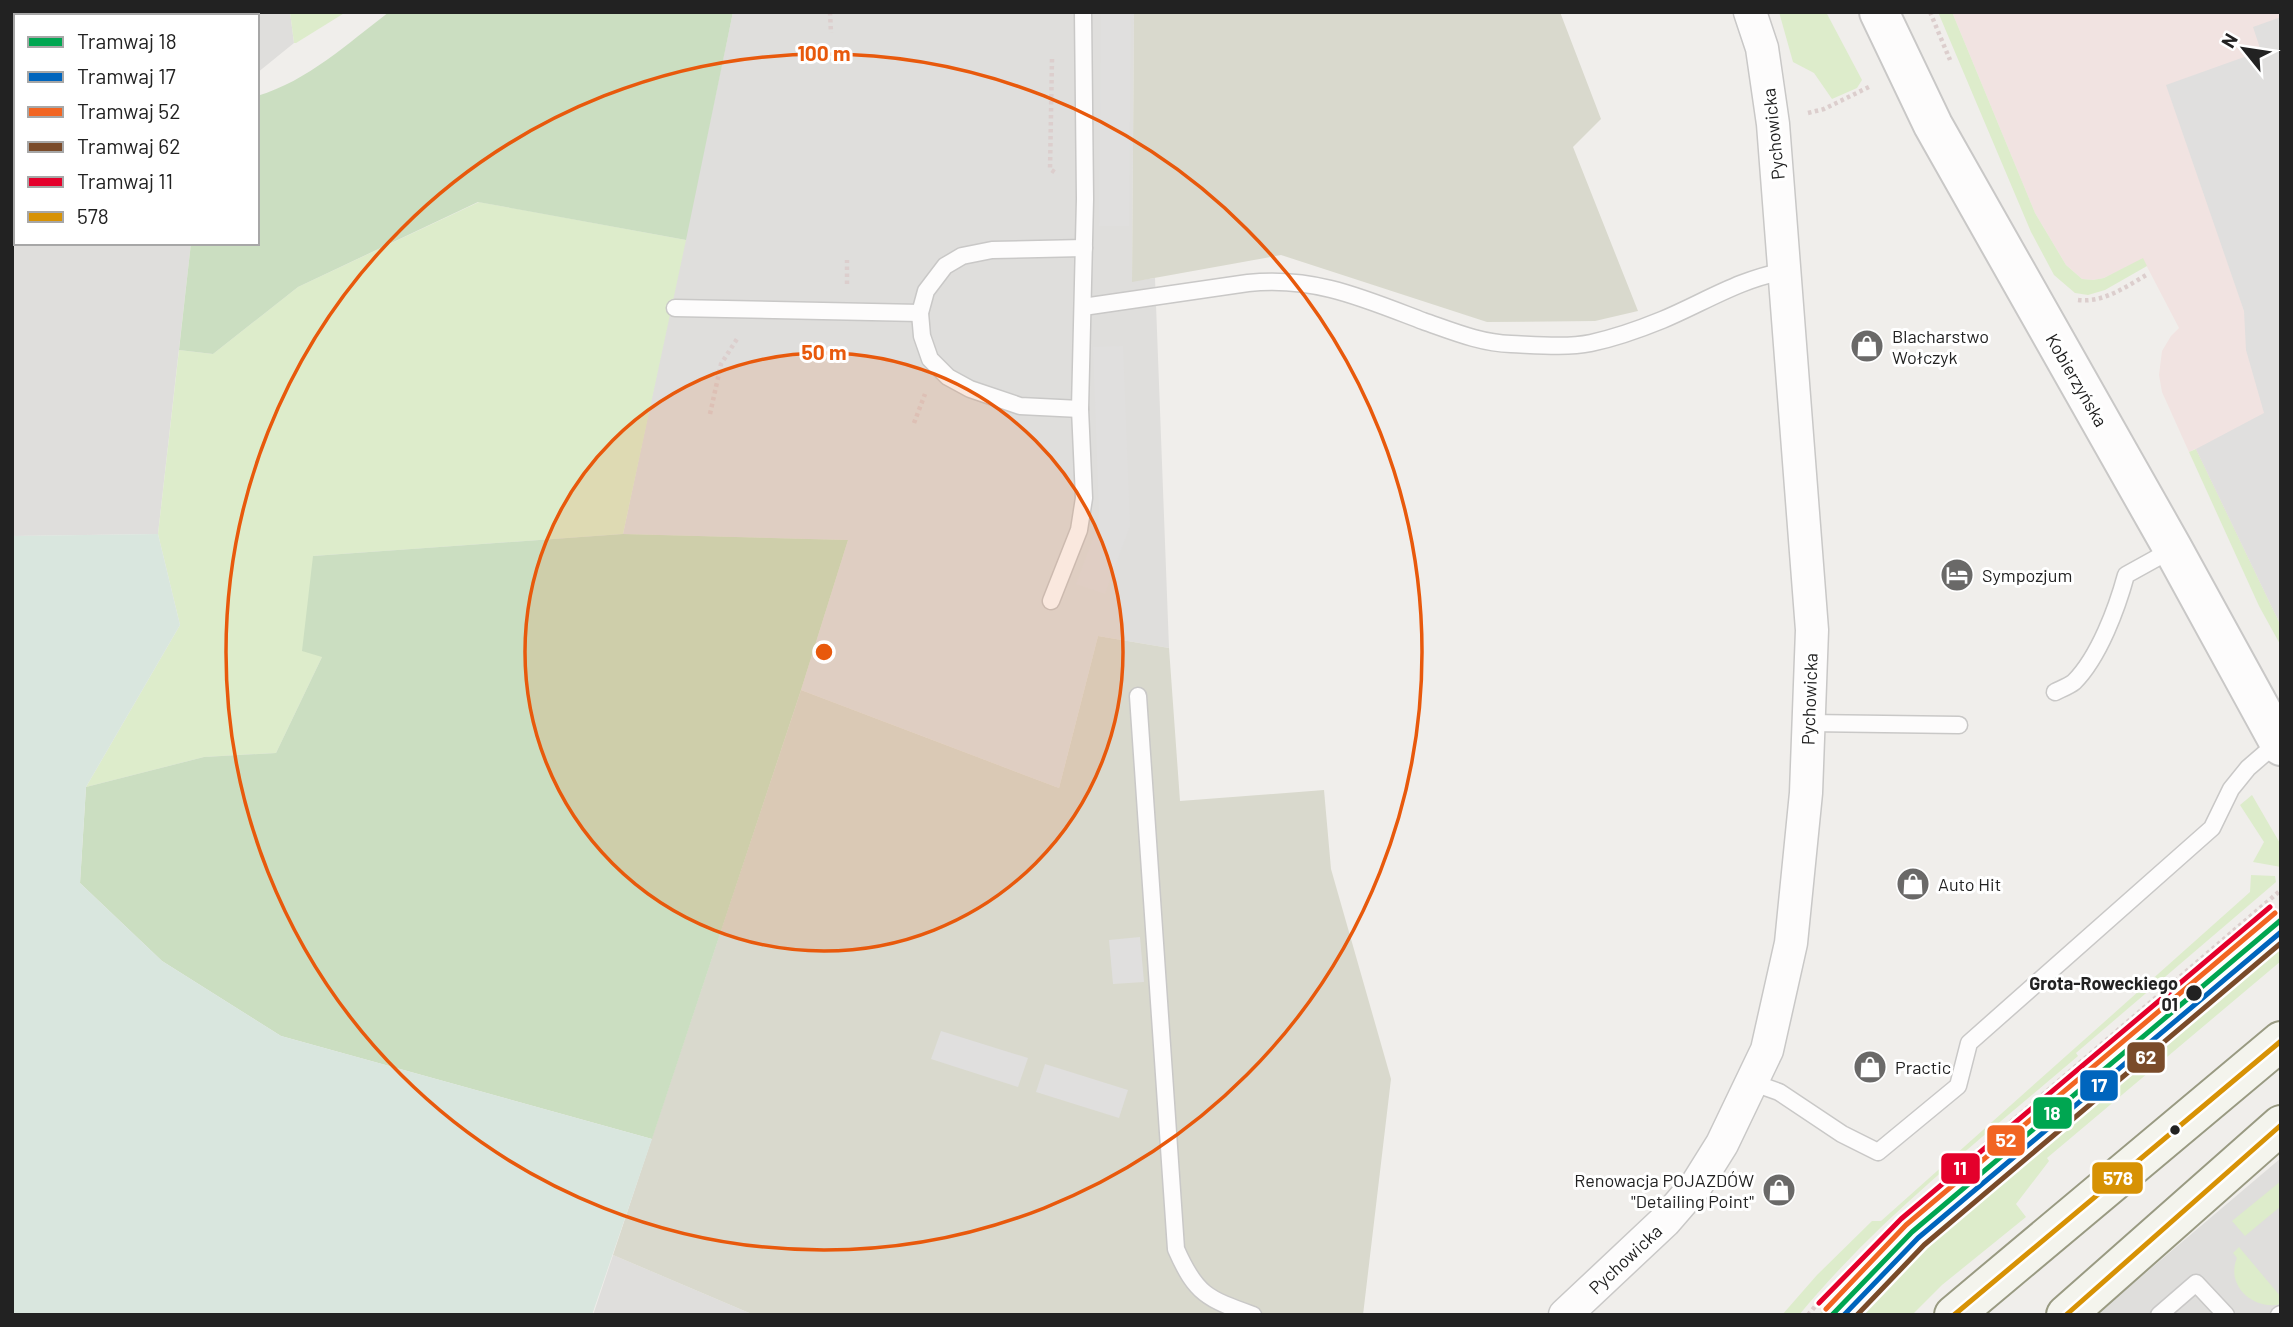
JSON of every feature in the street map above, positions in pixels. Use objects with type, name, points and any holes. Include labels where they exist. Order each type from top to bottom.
[{"type":"main road","points":[[1954,1315],[2281,1041]]},
{"type":"main road","points":[[2066,1315],[2281,1125]]},
{"type":"street","name":"Pychowicka","points":[[1565,1315],[1665,1221],[1697,1184],[1722,1143],[1767,1050],[1791,943],[1806,793],[1812,630],[1786,271],[1768,82],[1762,48],[1750,12]]},
{"type":"street","name":"Kobierzyńska","points":[[1879,12],[1933,125],[2280,744]]},
{"type":"lane","points":[[1051,601],[1079,530],[1084,498],[1080,409],[1084,248],[1083,12]]},
{"type":"lane","points":[[1080,409],[1020,406],[947,377],[930,359],[922,337],[920,313],[926,291],[944,267],[962,256],[992,250],[1084,248]]},
{"type":"lane","points":[[1083,307],[1260,282],[1305,282],[1481,340],[1508,344],[1557,345],[1590,343],[1660,320],[1760,275],[1786,271]]},
{"type":"lane","points":[[675,308],[920,313]]},
{"type":"lane","points":[[2055,692],[2072,684],[2087,665],[2118,604],[2126,575],[2173,549]]},
{"type":"lane","points":[[1138,696],[1176,1249],[1196,1286],[1213,1301],[1254,1315]]},
{"type":"lane","points":[[1809,723],[1959,725]]},
{"type":"lane","points":[[1751,1082],[1779,1092],[1842,1135],[1878,1152],[1958,1086],[1969,1043],[2212,828],[2231,789],[2248,768],[2280,744]]},
{"type":"lane","points":[[2159,1315],[2196,1283],[2226,1315]]},
{"type":"path","points":[[830,12],[831,33]]},
{"type":"path","points":[[1052,51],[1050,169],[1065,180]]},
{"type":"path","points":[[1803,114],[1824,109],[1875,84]]},
{"type":"path","points":[[914,423],[928,387]]},
{"type":"path","points":[[1808,1315],[1832,1286],[1899,1218],[2281,890]]},
{"type":"shaded area","points":[[12,12],[290,12],[294,43],[259,71],[259,14],[14,14],[14,245],[191,245],[158,534],[12,536]]},
{"type":"shaded area","points":[[733,12],[1134,12],[1132,281],[1155,278],[1169,648],[1098,636],[1059,788],[801,690],[848,540],[623,534]]},
{"type":"shaded area","points":[[1101,12],[1131,12],[1129,226],[1099,226]]},
{"type":"shaded area","points":[[1134,12],[1560,12],[1601,119],[1573,147],[1638,311],[1595,321],[1487,322],[1281,255],[1132,282]]},
{"type":"shaded area","points":[[1952,12],[2281,12],[2281,626],[2195,449],[2189,452],[2162,392],[2159,375],[2162,351],[2179,328],[2143,259],[2104,278],[2093,280],[2082,279],[2066,265],[2035,213]]},
{"type":"shaded area","points":[[2281,17],[2281,626],[2196,449],[2264,413],[2246,350],[2244,311],[2166,85],[2261,51],[2253,27]]},
{"type":"shaded area","points":[[1123,346],[1130,526],[1105,594],[1076,584],[1097,527],[1099,512],[1093,347]]},
{"type":"shaded area","points":[[158,534],[180,625],[86,787],[80,883],[162,961],[281,1036],[652,1139],[592,1315],[12,1315],[12,536]]},
{"type":"shaded area","points":[[1098,636],[1169,648],[1180,801],[1324,790],[1331,869],[1391,1079],[1363,1315],[754,1315],[613,1255],[801,690],[1059,788]]},
{"type":"shaded area","points":[[1140,937],[1144,982],[1113,984],[1109,940]]},
{"type":"shaded area","points":[[941,1031],[1028,1058],[1018,1087],[931,1059]]},
{"type":"shaded area","points":[[1045,1064],[1128,1090],[1119,1118],[1036,1092]]},
{"type":"shaded area","points":[[2281,1158],[2281,1315],[2096,1315]]},
{"type":"shaded area","points":[[613,1255],[754,1315],[593,1315]]},
{"type":"green space","points":[[290,12],[346,12],[294,43]]},
{"type":"green space","points":[[389,12],[733,12],[686,240],[478,202],[298,287],[213,354],[179,350],[191,245],[259,245],[259,95],[293,81],[343,48]]},
{"type":"green space","points":[[1779,12],[1826,12],[1862,80],[1857,88],[1832,99],[1814,73],[1793,62]]},
{"type":"green space","points":[[1938,12],[1952,12],[2035,213],[2066,265],[2082,279],[2093,280],[2104,278],[2143,258],[2147,266],[2105,290],[2088,295],[2075,293],[2054,275],[2031,232]]},
{"type":"green space","points":[[479,202],[686,240],[623,534],[313,556],[322,657],[276,753],[204,757],[86,787],[180,625],[158,534],[179,350],[213,354],[298,287]]},
{"type":"green space","points":[[2196,449],[2281,626],[2281,646],[2259,606],[2189,452]]},
{"type":"green space","points":[[623,534],[848,540],[652,1139],[281,1036],[162,961],[80,883],[86,787],[204,757],[276,753],[322,657],[302,651],[313,556]]},
{"type":"green space","points":[[2252,795],[2281,845],[2281,867],[2253,862],[2264,842],[2240,805]]},
{"type":"green space","points":[[2251,875],[2275,876],[2276,882],[1932,1180],[1863,1245],[1799,1315],[1782,1315],[1817,1275],[1872,1221],[1881,1221],[2250,892]]},
{"type":"green space","points":[[2281,931],[2281,961],[2047,1158],[2049,1161],[2016,1204],[2026,1217],[1942,1285],[1912,1315],[1819,1315],[1880,1248],[1913,1217],[2086,1071],[2097,1086]]},
{"type":"green space","points":[[2281,1181],[2281,1206],[2245,1236],[2232,1221]]},
{"type":"green space","points":[[2239,1247],[2281,1297],[2281,1304],[2261,1304],[2244,1294],[2235,1278],[2237,1258],[2233,1253]]},
{"type":"tram line","name":"11","points":[[1819,1303],[1901,1219],[2270,907]]},
{"type":"tram line","name":"52","points":[[1826,1309],[1906,1225],[2275,913]]},
{"type":"tram line","name":"18","points":[[1832,1315],[1912,1232],[2281,920]]},
{"type":"tram line","name":"17","points":[[1844,1315],[1918,1238],[2281,932]]},
{"type":"tram line","name":"62","points":[[1857,1315],[1924,1245],[2281,943]]},
{"type":"transit line","name":"578","points":[[1954,1315],[2281,1041]]},
{"type":"transit line","name":"578","points":[[2066,1315],[2281,1125]]},
{"type":"place","name":"Blacharstwo Wołczyk","points":[[1867,346]]},
{"type":"place","name":"Sympozjum","points":[[1957,575]]},
{"type":"place","name":"Auto Hit","points":[[1913,884]]},
{"type":"place","name":"Grota-Roweckiego 01","points":[[2194,993]]},
{"type":"place","name":"Practic","points":[[1870,1067]]},
{"type":"place","name":"Renowacja POJAZDÓW \"Detailing Point\"","points":[[1779,1190]]}]
